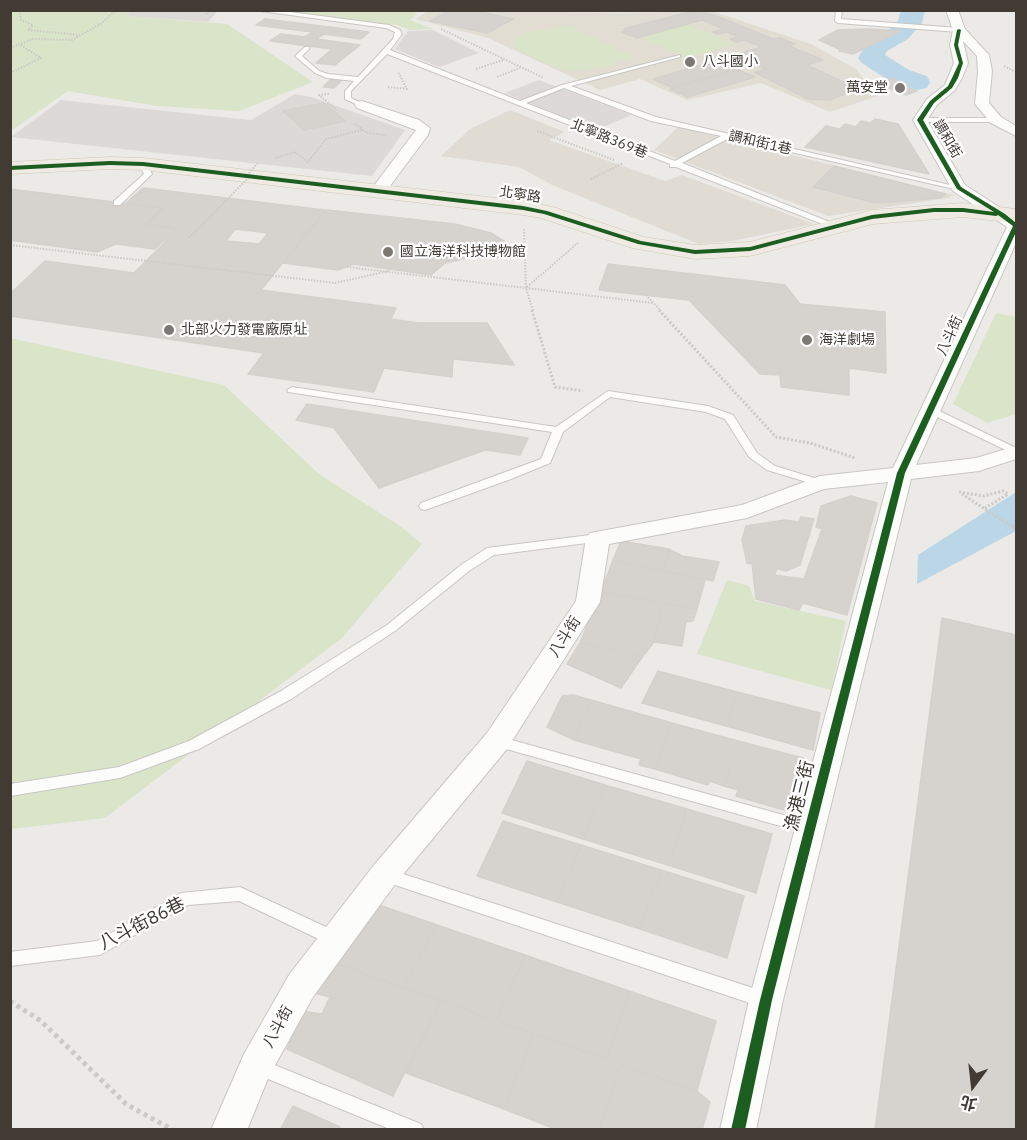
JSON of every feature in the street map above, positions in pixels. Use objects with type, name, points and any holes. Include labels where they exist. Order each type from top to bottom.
[{"type":"main road","name":"北寧路","points":[[10,168],[110,163],[143,164],[523,207],[660,248],[719,252],[750,249],[833,225],[872,217],[934,210],[963,210],[1010,216]]},
{"type":"street","name":"調和街","points":[[952,10],[959,30],[983,55],[985,71],[982,104],[996,120]]},
{"type":"street","name":"調和街","points":[[959,30],[956,45],[961,63],[956,78],[950,87],[932,102],[920,120],[959,188],[1010,216]]},
{"type":"street","points":[[362,105],[423,128],[423,132],[378,191]]},
{"type":"street","points":[[996,120],[1017,132]]},
{"type":"street","name":"八斗街","points":[[901,473],[1016,226],[1010,216]]},
{"type":"street","points":[[598,538],[747,511],[820,483],[979,464],[1017,452]]},
{"type":"street","name":"漁港三街","points":[[738,1130],[766,1000],[808,828],[901,473]]},
{"type":"street","name":"八斗街","points":[[229,1130],[256,1066],[301,986],[385,874],[497,741],[588,602],[598,538]]},
{"type":"lane","points":[[256,10],[387,26],[399,34],[379,60],[358,79],[346,95],[348,99],[362,105]]},
{"type":"lane","points":[[839,10],[838,21],[959,30]]},
{"type":"lane","points":[[307,48],[298,56],[317,72],[327,76],[358,79]]},
{"type":"lane","name":"北寧路369巷","points":[[386,51],[833,225]]},
{"type":"lane","points":[[520,104],[564,87],[678,56]]},
{"type":"lane","name":"調和街1巷","points":[[564,87],[654,119],[959,188]]},
{"type":"lane","points":[[920,120],[996,120]]},
{"type":"lane","points":[[674,165],[727,136]]},
{"type":"lane","points":[[117,203],[148,174],[143,164]]},
{"type":"lane","points":[[292,390],[558,430]]},
{"type":"lane","points":[[425,506],[546,461],[558,430],[608,394],[708,409],[729,417],[753,455],[771,468],[820,483]]},
{"type":"lane","points":[[931,410],[1017,452]]},
{"type":"lane","points":[[10,790],[120,772],[194,745],[286,695],[391,628],[465,568],[491,551],[598,538]]},
{"type":"lane","points":[[497,741],[808,828]]},
{"type":"lane","points":[[385,874],[766,1000]]},
{"type":"lane","name":"八斗街86巷","points":[[10,959],[100,948],[186,898],[240,894],[335,939]]},
{"type":"lane","points":[[256,1066],[415,1130]]},
{"type":"path","points":[[19,10],[21,20],[33,25],[28,30]]},
{"type":"path","points":[[10,48],[33,39],[72,40],[102,23],[116,10]]},
{"type":"path","points":[[207,14],[211,10]]},
{"type":"path","points":[[441,29],[564,87]]},
{"type":"path","points":[[28,30],[81,35]]},
{"type":"path","points":[[28,30],[33,39]]},
{"type":"path","points":[[10,74],[41,58],[18,43]]},
{"type":"path","points":[[379,60],[395,66],[407,89],[388,87]]},
{"type":"path","points":[[467,65],[477,70],[504,60]]},
{"type":"path","points":[[189,238],[249,177],[248,174],[259,162],[295,152],[308,162],[326,139],[362,130]]},
{"type":"path","points":[[591,179],[623,163]]},
{"type":"path","points":[[523,207],[526,288],[555,387],[608,394]]},
{"type":"path","points":[[526,288],[595,228]]},
{"type":"path","points":[[10,245],[334,284],[389,272]]},
{"type":"path","points":[[347,267],[654,303]]},
{"type":"path","points":[[646,296],[776,437],[810,443],[855,458]]},
{"type":"path","points":[[986,508],[1008,494],[1004,491],[984,496],[959,492],[1017,529]]},
{"type":"path","points":[[10,1001],[41,1022],[126,1104],[173,1130]]},
{"type":"shaded area","name":"八斗國小","points":[[429,10],[621,13],[712,11],[811,44],[856,69],[878,96],[830,112],[761,83],[687,100],[640,79],[600,90],[488,38],[416,19]]},
{"type":"shaded area","points":[[131,11],[218,11],[208,22],[127,16]]},
{"type":"shaded area","points":[[433,30],[479,53],[439,67],[395,49],[408,31]]},
{"type":"shaded area","points":[[539,80],[631,115],[596,130],[505,93]]},
{"type":"shaded area","points":[[295,94],[311,97],[405,130],[372,176],[11,137],[61,100],[251,120]]},
{"type":"shaded area","points":[[510,110],[565,132],[549,140],[665,181],[682,175],[814,224],[732,241],[699,244],[552,185],[519,167],[441,156],[470,129]]},
{"type":"shaded area","points":[[678,127],[954,195],[948,198],[828,216],[654,150]]},
{"type":"green space","points":[[11,11],[131,11],[127,16],[227,24],[313,82],[239,111],[157,106],[68,91],[11,131]]},
{"type":"green space","points":[[282,11],[413,11],[417,14],[410,20],[433,29],[409,30],[397,25]]},
{"type":"green space","points":[[688,25],[735,44],[687,58],[640,37]]},
{"type":"green space","points":[[569,26],[636,58],[626,60],[619,57],[616,63],[605,67],[574,70],[554,67],[512,47],[517,37],[524,33]]},
{"type":"green space","points":[[996,313],[1016,317],[1016,414],[987,423],[953,404]]},
{"type":"green space","points":[[10,338],[224,385],[319,474],[403,528],[422,544],[342,638],[105,818],[11,829]]},
{"type":"green space","points":[[727,580],[749,586],[755,601],[846,621],[831,690],[697,654]]},
{"type":"water","points":[[1016,492],[1016,531],[917,584],[918,555]]},
{"type":"building","points":[[451,10],[471,10],[513,19],[487,33],[430,21]]},
{"type":"building","points":[[697,10],[773,39],[780,38],[795,44],[789,46],[823,60],[807,65],[858,89],[829,100],[808,99],[754,72],[766,69],[754,64],[671,87],[653,79],[762,47],[744,40],[736,42],[730,39],[739,37],[727,32],[718,34],[713,32],[724,29],[702,20],[637,38],[621,32],[627,30],[623,29]]},
{"type":"building","points":[[265,19],[369,32],[361,39],[324,34],[316,39],[360,45],[335,65],[316,63],[332,49],[270,41],[280,34],[305,37],[313,32],[256,25]]},
{"type":"building","points":[[838,30],[901,31],[853,54],[839,51],[841,50],[819,40]]},
{"type":"building","points":[[738,70],[755,77],[688,97],[670,89]]},
{"type":"building","points":[[332,78],[343,79],[334,88],[323,87]]},
{"type":"building","name":"萬安堂","points":[[892,78],[907,84],[903,86],[917,91],[906,95],[877,83]]},
{"type":"building","points":[[324,103],[345,121],[304,130],[283,111]]},
{"type":"building","points":[[875,119],[898,124],[929,174],[805,147],[826,126],[840,129],[845,124],[856,127],[861,121],[870,123]]},
{"type":"building","points":[[834,166],[945,194],[941,198],[876,203],[813,187]]},
{"type":"building","points":[[143,188],[325,210],[261,290],[396,308],[391,319],[419,323],[487,323],[514,365],[453,359],[452,377],[384,368],[374,392],[248,374],[264,353],[10,316],[10,294],[45,261],[134,273],[179,228],[148,224],[164,208],[126,203]]},
{"type":"building","points":[[10,189],[162,208],[145,225],[176,229],[155,249],[116,244],[97,252],[10,240]]},
{"type":"building","points":[[327,210],[455,224],[491,233],[510,245],[501,257],[467,258],[445,263],[431,275],[354,264],[338,270],[283,263]]},
{"type":"building","points":[[235,229],[268,233],[259,244],[226,241]]},
{"type":"building","name":"海洋劇場","points":[[608,264],[785,285],[800,304],[885,312],[886,373],[849,368],[849,395],[781,387],[780,375],[760,374],[689,300],[599,290]]},
{"type":"building","points":[[307,404],[528,438],[520,455],[485,450],[379,488],[334,428],[296,420]]},
{"type":"building","points":[[851,496],[877,503],[847,615],[803,603],[799,610],[756,599],[752,564],[747,563],[742,540],[746,526],[785,520],[799,522],[801,517],[814,519],[800,565],[786,571],[777,569],[774,575],[804,579],[822,529],[816,527],[821,506]]},
{"type":"building","points":[[621,541],[669,549],[663,571],[613,560]]},
{"type":"building","points":[[669,549],[682,556],[719,562],[713,581],[663,571]]},
{"type":"building","points":[[613,560],[705,580],[697,609],[601,592]]},
{"type":"building","points":[[601,592],[663,603],[654,642],[643,656],[580,643]]},
{"type":"building","points":[[663,603],[697,609],[693,621],[686,622],[682,646],[654,642]]},
{"type":"building","points":[[942,618],[1016,635],[1016,1130],[875,1130]]},
{"type":"building","points":[[580,643],[643,656],[621,688],[567,664]]},
{"type":"building","points":[[658,671],[737,692],[726,726],[642,703]]},
{"type":"building","points":[[737,692],[820,713],[813,750],[726,726]]},
{"type":"building","points":[[573,695],[591,700],[574,740],[547,727],[562,696]]},
{"type":"building","points":[[591,700],[672,723],[655,769],[639,765],[641,759],[574,740]]},
{"type":"building","points":[[672,723],[738,741],[724,786],[710,781],[708,785],[655,769]]},
{"type":"building","points":[[738,741],[803,758],[801,766],[817,770],[808,809],[793,805],[791,812],[736,796],[738,790],[724,786]]},
{"type":"building","points":[[527,761],[605,785],[583,839],[502,813]]},
{"type":"building","points":[[605,785],[687,809],[668,865],[583,839]]},
{"type":"building","points":[[687,809],[772,834],[756,893],[668,865]]},
{"type":"building","points":[[503,821],[581,845],[557,902],[477,876]]},
{"type":"building","points":[[581,845],[661,870],[640,929],[557,902]]},
{"type":"building","points":[[661,870],[744,896],[727,958],[640,929]]},
{"type":"building","points":[[379,905],[437,925],[403,988],[335,963]]},
{"type":"building","points":[[437,925],[525,955],[496,1020],[403,988]]},
{"type":"building","points":[[525,955],[629,991],[606,1059],[496,1020]]},
{"type":"building","points":[[335,963],[441,1001],[393,1096],[287,1049],[302,1011],[322,1014],[330,997],[315,993]]},
{"type":"building","points":[[629,991],[716,1021],[697,1091],[606,1059]]},
{"type":"building","points":[[441,1001],[534,1034],[504,1109],[406,1073]]},
{"type":"building","points":[[534,1034],[620,1064],[599,1130],[558,1130],[504,1109]]},
{"type":"building","points":[[620,1064],[697,1091],[710,1102],[702,1130],[599,1130]]},
{"type":"building","points":[[293,1106],[340,1127],[339,1130],[280,1130]]},
{"type":"waterway","points":[[913,10],[910,23],[899,34],[876,47],[871,58],[900,76],[917,82]]},
{"type":"railway","points":[[541,10],[657,10]]},
{"type":"cycle path","points":[[738,1130],[766,1000],[901,473],[1016,226],[1003,215],[959,188],[920,120],[932,102],[950,87],[955,78],[961,63],[956,45],[959,30]]},
{"type":"cycle path","points":[[10,168],[110,163],[143,164],[523,208],[545,212],[640,243],[695,252],[750,249],[872,217],[934,210],[963,210],[996,214]]},
{"type":"place","name":"八斗國小","points":[[690,62]]},
{"type":"place","name":"萬安堂","points":[[900,88]]},
{"type":"place","name":"國立海洋科技博物館","points":[[388,252]]},
{"type":"place","name":"北部火力發電廠原址","points":[[169,330]]},
{"type":"place","name":"海洋劇場","points":[[807,340]]}]
